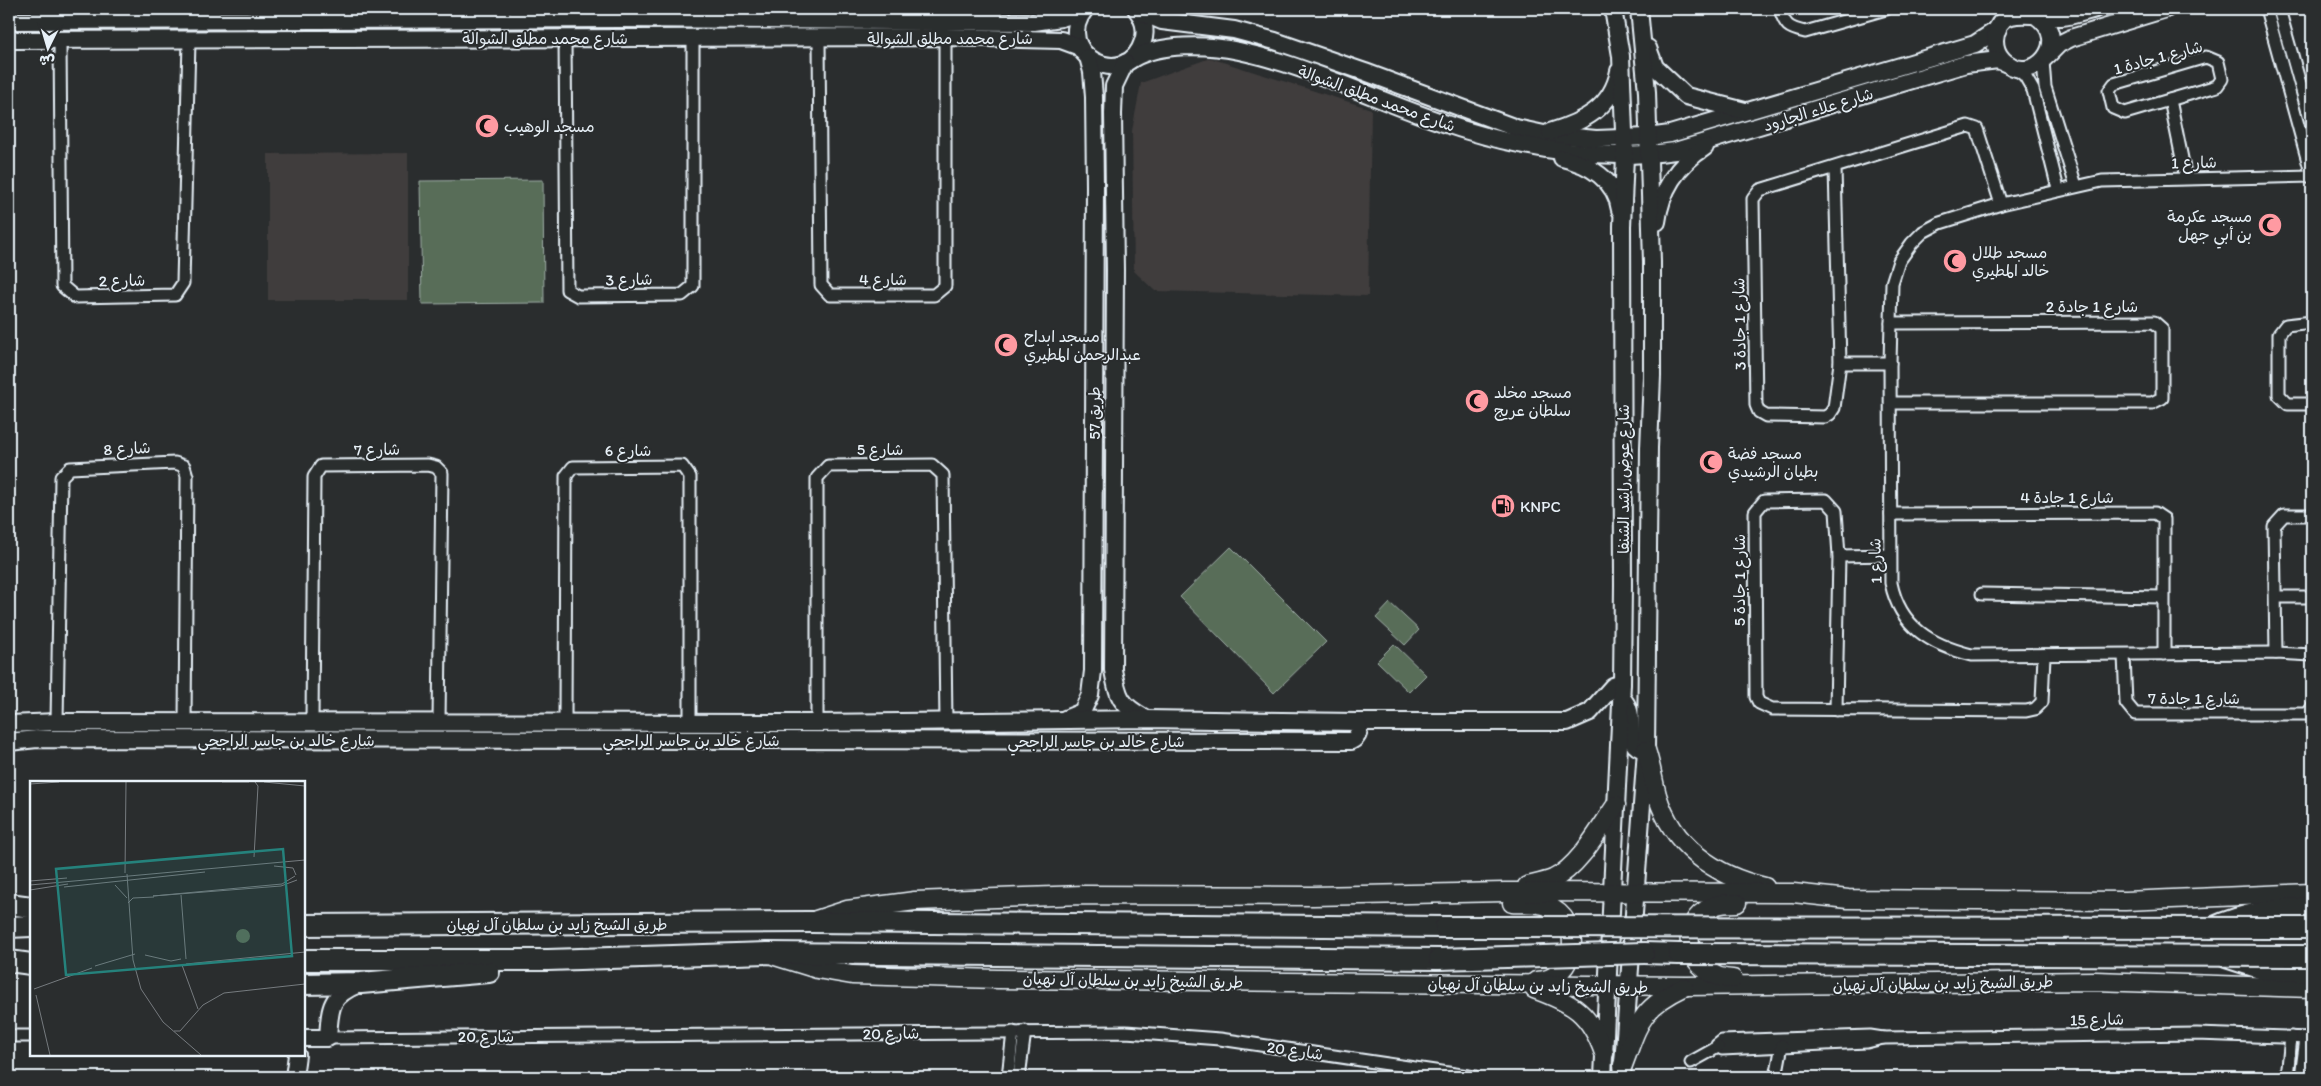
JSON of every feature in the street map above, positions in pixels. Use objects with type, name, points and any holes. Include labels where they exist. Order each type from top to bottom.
[{"type":"highway","points":[[9,904],[30,908]]},
{"type":"highway","points":[[2212,928],[2237,918],[2265,911],[2312,907]]},
{"type":"highway","name":"طريق الشيخ زايد بن سلطان آل نهيان","points":[[305,926],[811,922],[2312,928]]},
{"type":"highway","points":[[9,927],[30,926]]},
{"type":"highway","name":"طريق الشيخ زايد بن سلطان آل نهيان","points":[[305,960],[548,960],[767,954],[1439,959],[1644,953],[2312,956]]},
{"type":"highway","points":[[2226,957],[2263,969],[2312,972]]},
{"type":"highway","points":[[305,984],[361,983],[486,973],[548,960]]},
{"type":"highway","points":[[9,961],[30,962]]},
{"type":"main road","points":[[1646,750],[1658,796],[1673,827],[1690,851],[1704,863],[1725,874],[1750,884],[1793,893]]},
{"type":"main road","points":[[1505,892],[1554,879],[1568,868],[1594,838],[1616,805]]},
{"type":"main road","name":"طريق الشيخ زايد بن سلطان آل نهيان","points":[[811,922],[847,910],[947,899],[1083,894],[1312,896],[1505,892],[1793,893],[1848,899],[2124,901],[2312,893]]},
{"type":"main road","points":[[1312,896],[1543,904],[1561,914],[1567,922],[1573,941],[1570,957],[1566,964],[1555,975],[1541,981],[1321,983]]},
{"type":"main road","points":[[1848,899],[1715,905],[1700,915],[1694,923],[1690,932],[1690,946],[1699,965],[1707,972],[1721,978],[1854,984]]},
{"type":"main road","name":"طريق الشيخ زايد بن سلطان آل نهيان","points":[[767,954],[800,964],[852,975],[1607,986],[2095,981],[2312,988]]},
{"type":"main road","points":[[1522,985],[1567,1001],[1584,1014],[1597,1032],[1604,1053]]},
{"type":"main road","points":[[1623,1071],[1636,1032],[1651,1006],[1665,996],[1687,986]]},
{"type":"street","name":"شارع عوض راشد الشنفا","points":[[1603,1077],[1621,690],[1622,226],[1625,156],[1621,56],[1613,9]]},
{"type":"street","name":"شارع عوض راشد الشنفا","points":[[1623,1071],[1646,750],[1649,448],[1652,376],[1652,262],[1647,92],[1642,29],[1638,9]]},
{"type":"street","points":[[1780,9],[1784,22],[1792,29],[1805,32],[1886,9]]},
{"type":"street","points":[[2058,189],[2032,90],[2025,76],[2012,67],[1998,52],[1995,41],[2003,19],[2015,14],[2032,13],[2060,17],[2095,9]]},
{"type":"street","points":[[2012,67],[2030,68],[2045,58],[2059,44],[2071,38],[2166,9]]},
{"type":"street","name":"شارع 1","points":[[2264,9],[2267,12],[2312,176],[2102,181],[2058,189],[2001,204],[1940,224],[1923,232],[1899,261],[1892,283],[1890,555],[1894,599],[1901,613],[1915,629],[1932,641],[1951,650],[1972,655],[2276,653],[2312,655]]},
{"type":"street","points":[[2280,9],[2312,126]]},
{"type":"street","name":"طريق 57","points":[[1059,721],[1082,712],[1090,695],[1093,671],[1094,97],[1092,72],[1076,29],[1083,10]]},
{"type":"street","name":"شارع محمد مطلق الشوالة","points":[[9,21],[59,15],[112,21],[142,20],[186,14],[564,15],[652,20],[692,15],[818,14],[945,15],[1034,22],[1061,18],[1083,10]]},
{"type":"street","name":"طريق 57","points":[[1137,10],[1144,23],[1144,36],[1140,49],[1128,61],[1114,86],[1113,670],[1118,696],[1128,710],[1147,719]]},
{"type":"street","name":"شارع محمد مطلق الشوالة","points":[[1137,10],[1151,18],[1162,21],[1234,30],[1284,44],[1341,63],[1516,128],[1544,134],[1596,139],[1624,139]]},
{"type":"street","points":[[2032,13],[2045,24],[2050,34],[2051,45],[2045,58],[2045,87],[2076,186]]},
{"type":"street","points":[[618,39],[625,30],[619,19]]},
{"type":"street","name":"شارع علاء الجارود","points":[[1624,139],[1670,134],[1976,44],[2003,19]]},
{"type":"street","points":[[142,20],[135,24],[134,31],[147,41]]},
{"type":"street","points":[[652,20],[645,24],[643,30],[644,35],[652,39]]},
{"type":"street","points":[[109,40],[115,36],[116,31],[112,21]]},
{"type":"street","points":[[1642,29],[1655,67],[1686,96],[1749,112]]},
{"type":"street","name":"شارع محمد مطلق الشوالة","points":[[9,40],[189,41],[406,38],[693,39],[945,37],[1053,40],[1072,43],[1103,65],[1114,66],[1146,51],[1160,48],[1212,48],[1240,51],[1303,71],[1468,131],[1500,140],[1568,152],[1625,156]]},
{"type":"street","name":"شارع 4","points":[[818,38],[821,285],[830,295],[934,295],[945,286],[945,37]]},
{"type":"street","name":"شارع 3","points":[[565,39],[567,290],[578,296],[682,295],[693,286],[693,39]]},
{"type":"street","name":"شارع 2","points":[[60,40],[62,286],[74,297],[175,296],[183,283],[189,41]]},
{"type":"street","points":[[1240,51],[1257,48],[1332,73],[1338,73],[1341,63]]},
{"type":"street","points":[[1544,134],[1577,124],[1600,107],[1614,88],[1621,56]]},
{"type":"street","name":"شارع 1 جادة 1","points":[[2206,57],[2218,62],[2222,79],[2217,86],[2170,100],[2125,113],[2113,108],[2109,91],[2114,84],[2206,57]]},
{"type":"street","name":"شارع علاء الجارود","points":[[1625,156],[1674,151],[1716,140],[1966,64],[1998,60],[2012,67]]},
{"type":"street","points":[[2170,100],[2186,178]]},
{"type":"street","name":"شارع 1 جادة 3","points":[[1835,168],[1840,363],[1834,408],[1825,417],[1766,416],[1759,412],[1756,405],[1753,199],[1760,190],[1968,126],[1977,130],[2001,204]]},
{"type":"street","points":[[1500,140],[1525,151],[1571,160],[1594,170],[1606,181],[1616,195],[1622,226]]},
{"type":"street","points":[[1652,262],[1659,205],[1666,189],[1673,176],[1688,158],[1716,140]]},
{"type":"street","points":[[1094,166],[1106,169],[1114,165]]},
{"type":"street","points":[[1095,186],[1102,181],[1111,183],[1114,186]]},
{"type":"street","name":"شارع 1 جادة 2","points":[[1891,323],[2154,322],[2162,329],[2162,398],[2152,403],[1892,403]]},
{"type":"street","points":[[2312,322],[2286,324],[2279,334],[2279,395],[2288,404],[2312,404]]},
{"type":"street","points":[[1622,325],[1626,334],[1628,355],[1631,447],[1634,451],[1642,453],[1649,448]]},
{"type":"street","points":[[1840,363],[1890,362]]},
{"type":"street","name":"شارع 8","points":[[57,722],[62,477],[70,468],[175,463],[184,466],[187,476],[185,723]]},
{"type":"street","name":"شارع 7","points":[[312,723],[314,477],[320,466],[428,465],[436,467],[442,473],[439,722]]},
{"type":"street","name":"شارع 5","points":[[817,723],[817,478],[828,466],[932,465],[943,475],[946,722]]},
{"type":"street","name":"شارع 6","points":[[565,723],[566,476],[573,467],[682,466],[690,477],[690,724]]},
{"type":"street","name":"شارع 1 جادة 5","points":[[1836,710],[1839,556],[1836,512],[1826,500],[1764,501],[1754,512],[1756,697],[1759,703],[1772,709],[1836,710],[2026,711],[2035,709],[2042,702],[2044,655]]},
{"type":"street","name":"شارع 1 جادة 4","points":[[1891,514],[2155,513],[2164,519],[2164,654]]},
{"type":"street","points":[[2276,653],[2274,526],[2284,515],[2312,515]]},
{"type":"street","points":[[1839,556],[1890,555]]},
{"type":"street","points":[[1982,594],[2164,597]]},
{"type":"street","points":[[2276,597],[2312,597]]},
{"type":"street","name":"شارع 1 جادة 7","points":[[2124,654],[2126,703],[2135,714],[2307,714],[2312,708]]},
{"type":"street","points":[[1093,671],[1096,675],[1106,677],[1113,670]]},
{"type":"street","name":"شارع خالد بن جاسر الراجحي","points":[[9,724],[57,722],[439,722],[690,724],[1147,719],[1356,722],[1567,722],[1590,712],[1613,686],[1621,690]]},
{"type":"street","points":[[1621,690],[1631,713],[1632,743],[1637,748],[1646,750]]},
{"type":"street","name":"شارع خالد بن جاسر الراجحي","points":[[9,742],[37,738],[1351,741],[1359,733],[1356,722]]},
{"type":"street","points":[[484,740],[490,732],[487,723]]},
{"type":"street","points":[[515,740],[513,736],[516,723]]},
{"type":"street","points":[[328,1038],[332,1003],[342,991],[361,983]]},
{"type":"street","points":[[1008,1077],[1019,1032]]},
{"type":"street","points":[[1019,1032],[1019,1077]]},
{"type":"street","name":"شارع 20","points":[[305,1038],[1126,1032],[1189,1035],[1474,1077]]},
{"type":"street","name":"شارع 15","points":[[1882,1038],[1867,1042],[1722,1049],[1718,1047],[1718,1043],[1722,1041],[1870,1036],[1882,1038],[2198,1034],[2309,1038]]},
{"type":"street","points":[[9,1036],[30,1036]]},
{"type":"street","points":[[2287,1077],[2291,1037]]},
{"type":"street","points":[[2301,1077],[2309,1038]]},
{"type":"street","points":[[1776,1077],[1782,1045]]},
{"type":"street","points":[[1691,1062],[1718,1047]]},
{"type":"street","points":[[294,1077],[298,1056]]},
{"type":"shaded area","points":[[1210,58],[1371,109],[1368,296],[1155,291],[1134,271],[1132,131],[1141,83]]},
{"type":"shaded area","points":[[408,153],[408,300],[268,300],[268,154]]},
{"type":"green space","points":[[543,180],[544,303],[422,304],[420,181]]},
{"type":"green space","points":[[1231,547],[1326,642],[1274,693],[1180,597]]},
{"type":"green space","points":[[1390,603],[1419,630],[1405,645],[1376,618]]},
{"type":"green space","points":[[1394,644],[1426,675],[1409,692],[1377,661]]},
{"type":"place","name":"مسجد الوهيب","points":[[487,126]]},
{"type":"place","name":"مسجد عكرمة بن أبي جهل","points":[[2270,225]]},
{"type":"place","name":"مسجد طلال خالد المطيري","points":[[1955,261]]},
{"type":"place","name":"مسجد ابداح عبدالرحمن المطيري","points":[[1006,345]]},
{"type":"place","name":"مسجد مخلد سلطان عريج","points":[[1477,401]]},
{"type":"place","name":"مسجد فضة بطيان الرشيدي","points":[[1711,462]]},
{"type":"place","name":"KNPC","points":[[1503,506]]}]
